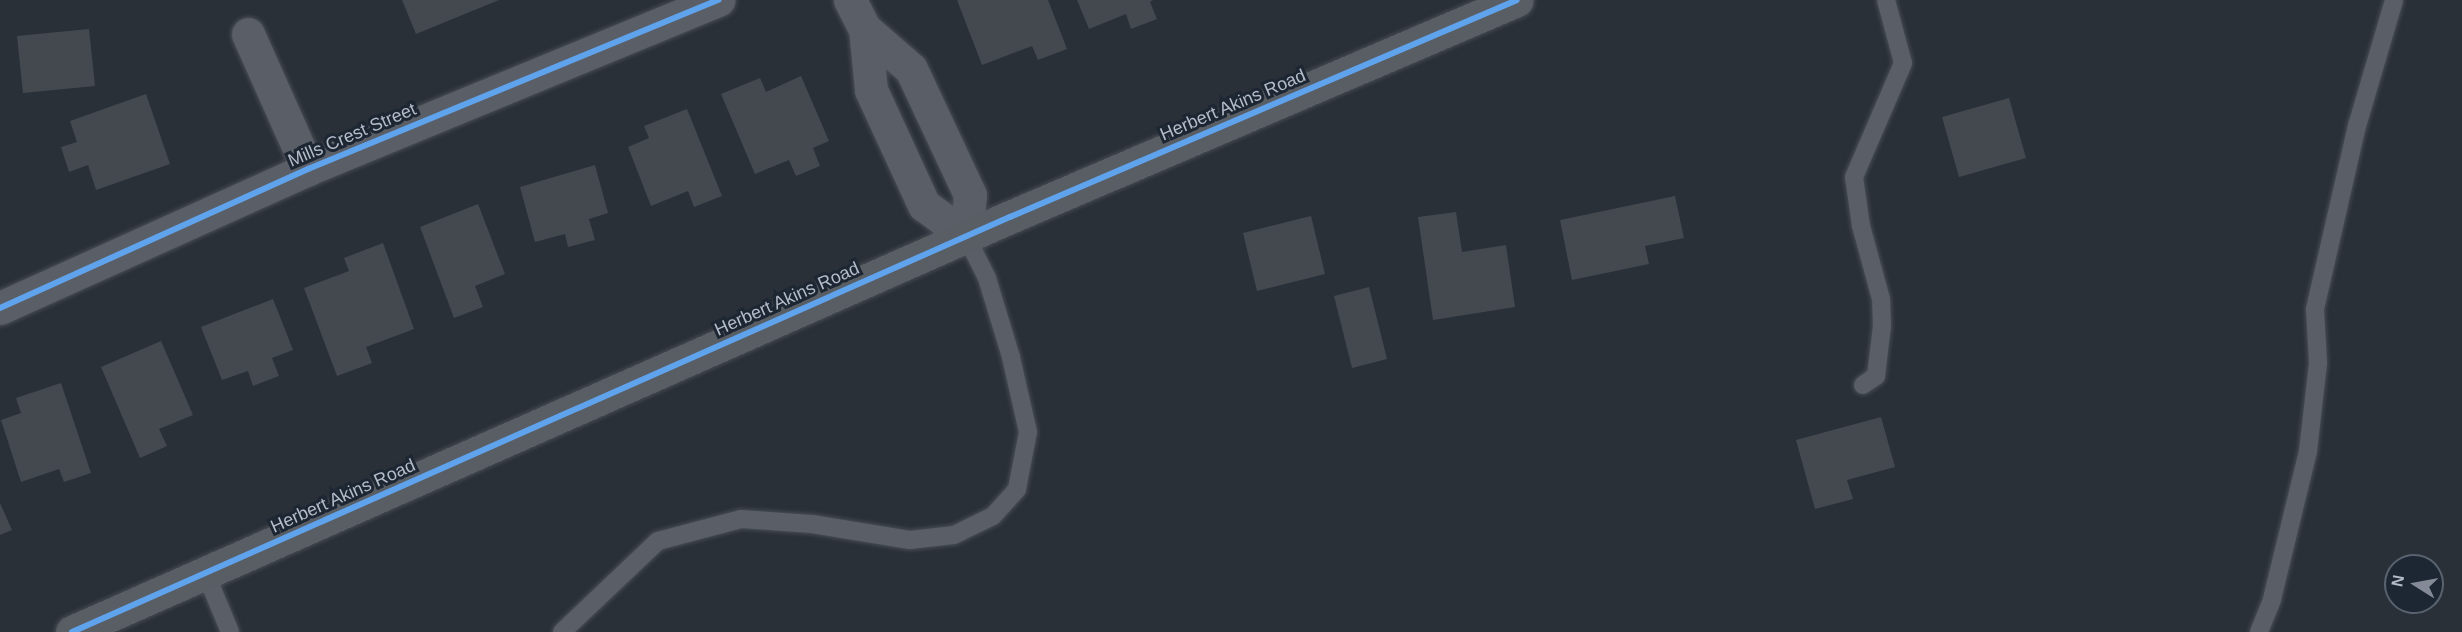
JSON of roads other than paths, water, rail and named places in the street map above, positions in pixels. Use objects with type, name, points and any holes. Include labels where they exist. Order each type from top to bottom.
[{"type":"street","name":"Mills Crest Street","points":[[0,308],[309,169],[719,0]]},
{"type":"street","points":[[850,0],[865,29],[911,69],[970,195],[966,237]]},
{"type":"street","name":"Herbert Akins Road","points":[[72,632],[966,237],[1517,0]]},
{"type":"street","points":[[865,29],[871,90],[924,205],[966,237]]},
{"type":"street","points":[[248,34],[309,169]]},
{"type":"lane","points":[[1863,385],[1876,376],[1881,308],[1861,226],[1854,177],[1903,63],[1886,0]]},
{"type":"lane","points":[[2259,632],[2272,599],[2308,451],[2318,363],[2315,309],[2357,126],[2394,0]]},
{"type":"lane","points":[[562,632],[658,542],[741,519],[812,524],[910,540],[954,535],[993,516],[1017,489],[1028,432],[1011,357],[987,278],[966,237]]},
{"type":"lane","points":[[206,574],[230,632]]}]
